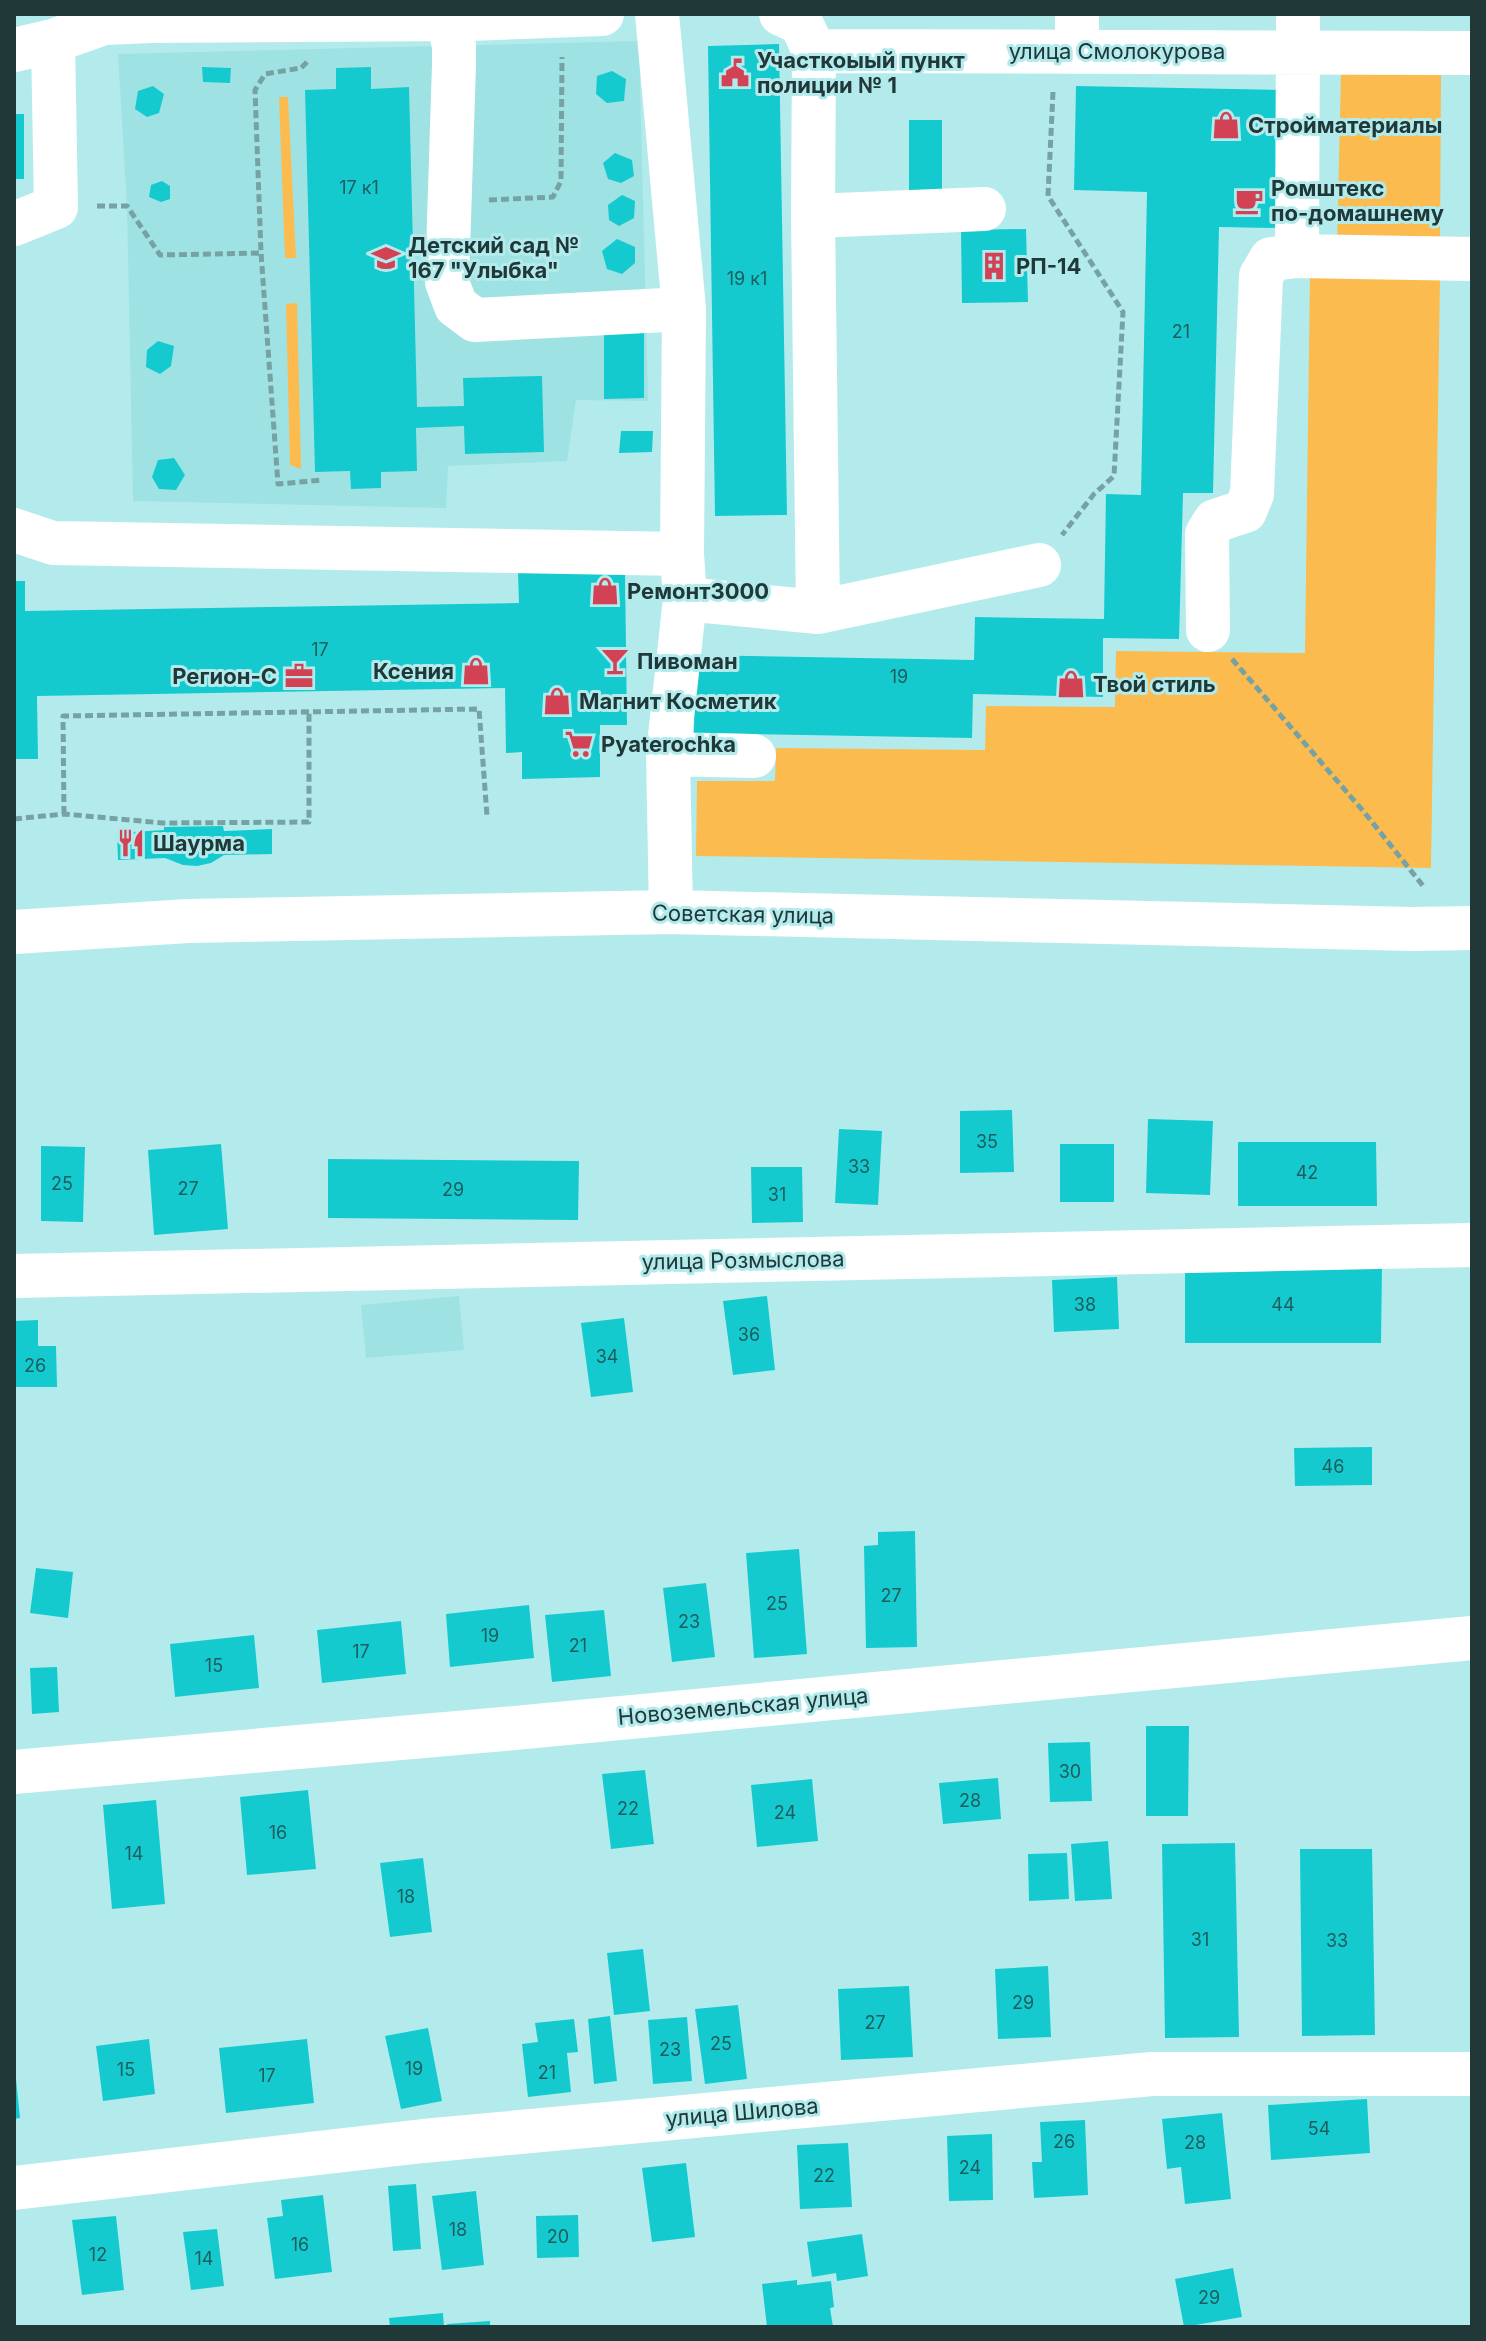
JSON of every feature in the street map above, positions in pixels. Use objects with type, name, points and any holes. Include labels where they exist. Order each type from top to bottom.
[{"type":"street","points":[[14,224],[56,207],[33,46],[104,23],[602,14]]},
{"type":"street","points":[[657,14],[684,309],[682,554],[685,599],[668,754],[671,912]]},
{"type":"street","points":[[781,14],[801,23],[814,51],[818,612]]},
{"type":"street","points":[[448,19],[454,46],[454,65],[447,282],[456,306],[475,320],[684,309]]},
{"type":"street","points":[[1297,256],[1298,33]]},
{"type":"street","name":"улица Смолокурова","points":[[814,51],[1069,39],[1298,33],[1472,53]]},
{"type":"street","points":[[813,216],[984,209]]},
{"type":"street","points":[[1208,630],[1207,534],[1215,521],[1245,511],[1252,494],[1261,276],[1271,259],[1297,256],[1472,259]]},
{"type":"street","points":[[14,530],[53,543],[682,554]]},
{"type":"street","points":[[685,599],[818,612],[1039,565]]},
{"type":"street","points":[[668,754],[754,756]]},
{"type":"street","name":"Советская улица","points":[[14,932],[188,921],[671,912],[1472,928]]},
{"type":"street","name":"улица Розмыслова","points":[[14,1276],[1472,1245]]},
{"type":"street","name":"Новоземельская улица","points":[[14,1772],[519,1728],[1472,1638]]},
{"type":"street","name":"улица Шилова","points":[[14,2188],[423,2141],[1152,2074],[1472,2074]]},
{"type":"path","points":[[1039,565],[1094,494],[1114,476],[1123,312],[1048,196],[1069,39]]},
{"type":"path","points":[[450,201],[553,197],[561,181],[562,56]]},
{"type":"path","points":[[310,59],[301,68],[265,74],[255,90],[261,253],[278,484],[323,480]]},
{"type":"path","points":[[56,207],[127,206],[160,255],[261,253]]},
{"type":"path","points":[[1208,630],[1364,812],[1429,894]]},
{"type":"path","points":[[64,814],[63,716],[479,709],[487,816]]},
{"type":"path","points":[[14,819],[64,814],[163,823],[309,822],[309,712]]},
{"type":"shaded area","name":"Детский сад № 167 \"Улыбка\"","points":[[639,41],[648,401],[576,400],[567,461],[448,466],[446,508],[133,501],[127,206],[118,54]]},
{"type":"shaded area","points":[[1341,74],[1441,75],[1440,249],[1337,246]]},
{"type":"shaded area","points":[[279,97],[288,97],[296,258],[285,258]]},
{"type":"shaded area","points":[[1310,274],[1440,279],[1431,868],[696,856],[697,781],[775,781],[776,748],[985,750],[986,706],[1115,707],[1116,651],[1305,653]]},
{"type":"shaded area","points":[[297,303],[301,469],[290,465],[286,304]]},
{"type":"shaded area","points":[[459,1296],[464,1350],[366,1358],[361,1305]]},
{"type":"building","points":[[779,44],[787,515],[715,516],[708,46]]},
{"type":"building","points":[[202,67],[231,68],[230,83],[203,82]]},
{"type":"building","points":[[371,67],[371,89],[409,87],[417,407],[464,406],[463,378],[542,376],[544,452],[465,454],[464,426],[416,428],[417,471],[381,472],[381,488],[351,489],[350,471],[315,472],[305,90],[336,89],[336,68]]},
{"type":"building","points":[[612,71],[626,79],[624,101],[607,103],[596,94],[597,76]]},
{"type":"building","points":[[153,86],[164,94],[159,113],[147,117],[135,109],[138,91]]},
{"type":"building","points":[[1076,86],[1282,90],[1279,228],[1219,227],[1213,493],[1183,493],[1179,639],[1103,638],[1103,697],[973,694],[972,738],[694,733],[695,655],[974,660],[975,617],[1104,619],[1106,494],[1141,495],[1147,192],[1074,190]]},
{"type":"building","points":[[14,114],[24,114],[24,179],[14,179]]},
{"type":"building","points":[[909,120],[942,120],[942,196],[909,196]]},
{"type":"building","points":[[615,153],[632,160],[634,176],[621,183],[608,179],[603,163]]},
{"type":"building","points":[[162,181],[170,186],[170,199],[161,202],[149,197],[151,185]]},
{"type":"building","points":[[622,195],[635,201],[634,218],[619,226],[609,220],[608,205]]},
{"type":"building","name":"РП-14","points":[[1026,229],[1028,302],[962,303],[961,230]]},
{"type":"building","points":[[617,239],[635,247],[635,263],[622,274],[607,269],[602,251]]},
{"type":"building","points":[[604,321],[644,321],[644,398],[604,399]]},
{"type":"building","points":[[158,341],[174,346],[171,366],[160,374],[146,367],[147,350]]},
{"type":"building","points":[[621,431],[653,431],[652,452],[619,453]]},
{"type":"building","points":[[174,458],[185,475],[176,490],[159,489],[152,477],[158,460]]},
{"type":"building","points":[[625,571],[627,725],[600,725],[600,777],[522,779],[522,752],[506,753],[505,688],[37,696],[38,759],[14,759],[14,581],[25,581],[25,611],[519,603],[518,572]]},
{"type":"building","points":[[223,826],[224,831],[272,829],[272,854],[224,855],[211,863],[197,866],[183,865],[165,858],[118,860],[117,833],[164,830],[164,827]]},
{"type":"building","points":[[1012,1110],[1014,1172],[960,1173],[960,1111]]},
{"type":"building","points":[[1148,1119],[1213,1121],[1210,1195],[1146,1193]]},
{"type":"building","points":[[839,1129],[882,1131],[878,1205],[835,1203]]},
{"type":"building","points":[[1238,1142],[1376,1142],[1377,1206],[1238,1206]]},
{"type":"building","points":[[221,1144],[228,1229],[154,1235],[148,1150]]},
{"type":"building","points":[[1060,1144],[1114,1144],[1114,1202],[1060,1202]]},
{"type":"building","points":[[41,1146],[85,1147],[83,1222],[41,1221]]},
{"type":"building","points":[[328,1159],[579,1161],[578,1220],[328,1218]]},
{"type":"building","points":[[751,1167],[802,1167],[803,1222],[752,1223]]},
{"type":"building","points":[[1185,1266],[1382,1267],[1381,1343],[1185,1343]]},
{"type":"building","points":[[1117,1277],[1119,1329],[1054,1332],[1052,1280]]},
{"type":"building","points":[[767,1296],[775,1370],[733,1375],[723,1301]]},
{"type":"building","points":[[624,1318],[633,1392],[591,1397],[581,1323]]},
{"type":"building","points":[[38,1320],[38,1346],[56,1346],[57,1387],[14,1387],[14,1321]]},
{"type":"building","points":[[1372,1447],[1372,1485],[1295,1486],[1294,1448]]},
{"type":"building","points":[[915,1531],[917,1647],[866,1648],[864,1546],[878,1545],[878,1532]]},
{"type":"building","points":[[799,1549],[807,1654],[754,1658],[746,1553]]},
{"type":"building","points":[[36,1568],[73,1572],[68,1618],[30,1613]]},
{"type":"building","points":[[706,1583],[715,1657],[672,1662],[663,1588]]},
{"type":"building","points":[[529,1605],[534,1658],[450,1667],[446,1614]]},
{"type":"building","points":[[604,1610],[611,1676],[552,1682],[545,1615]]},
{"type":"building","points":[[401,1621],[406,1674],[322,1683],[317,1630]]},
{"type":"building","points":[[254,1635],[259,1688],[175,1697],[170,1644]]},
{"type":"building","points":[[57,1667],[59,1712],[32,1714],[30,1668]]},
{"type":"building","points":[[1146,1726],[1189,1726],[1188,1816],[1146,1816]]},
{"type":"building","points":[[1090,1742],[1092,1801],[1050,1802],[1048,1743]]},
{"type":"building","points":[[645,1770],[654,1844],[611,1849],[602,1774]]},
{"type":"building","points":[[998,1778],[1001,1819],[943,1824],[939,1783]]},
{"type":"building","points":[[812,1779],[818,1841],[757,1847],[751,1785]]},
{"type":"building","points":[[308,1790],[316,1869],[247,1875],[240,1797]]},
{"type":"building","points":[[156,1800],[165,1904],[112,1909],[103,1805]]},
{"type":"building","points":[[1108,1841],[1112,1899],[1075,1901],[1071,1844]]},
{"type":"building","points":[[1235,1843],[1239,2037],[1165,2038],[1162,1844]]},
{"type":"building","points":[[1300,1849],[1372,1849],[1375,2035],[1302,2036]]},
{"type":"building","points":[[1067,1853],[1069,1899],[1029,1901],[1028,1854]]},
{"type":"building","points":[[423,1858],[432,1932],[390,1937],[380,1863]]},
{"type":"building","points":[[643,1949],[650,2011],[614,2015],[607,1953]]},
{"type":"building","points":[[1048,1966],[1051,2037],[998,2039],[995,1969]]},
{"type":"building","points":[[909,1986],[913,2057],[841,2060],[838,1989]]},
{"type":"building","points":[[738,2005],[747,2079],[705,2084],[695,2009]]},
{"type":"building","points":[[610,2016],[617,2081],[594,2084],[588,2019]]},
{"type":"building","points":[[687,2017],[692,2081],[653,2084],[648,2020]]},
{"type":"building","points":[[574,2019],[578,2052],[567,2053],[571,2092],[528,2097],[522,2044],[538,2042],[535,2023]]},
{"type":"building","points":[[428,2028],[442,2101],[401,2109],[385,2036]]},
{"type":"building","points":[[149,2039],[155,2094],[103,2101],[96,2046]]},
{"type":"building","points":[[307,2039],[314,2103],[226,2113],[219,2048]]},
{"type":"building","points":[[14,2079],[20,2118],[14,2119]]},
{"type":"building","points":[[1367,2099],[1370,2153],[1271,2160],[1268,2105]]},
{"type":"building","points":[[1222,2113],[1231,2199],[1185,2204],[1181,2167],[1167,2169],[1162,2119]]},
{"type":"building","points":[[1085,2120],[1088,2195],[1034,2198],[1032,2162],[1042,2162],[1040,2122]]},
{"type":"building","points":[[992,2134],[993,2200],[949,2201],[947,2136]]},
{"type":"building","points":[[848,2143],[852,2207],[800,2209],[797,2145]]},
{"type":"building","points":[[686,2163],[695,2237],[652,2242],[642,2168]]},
{"type":"building","points":[[416,2184],[421,2249],[393,2251],[388,2186]]},
{"type":"building","points":[[476,2191],[484,2265],[442,2270],[432,2196]]},
{"type":"building","points":[[323,2195],[332,2272],[275,2279],[267,2218],[283,2216],[281,2200]]},
{"type":"building","points":[[578,2215],[579,2257],[537,2258],[536,2216]]},
{"type":"building","points":[[116,2216],[124,2290],[82,2295],[72,2220]]},
{"type":"building","points":[[217,2229],[224,2286],[191,2290],[183,2232]]},
{"type":"building","points":[[862,2234],[868,2276],[837,2281],[836,2273],[812,2277],[807,2242]]},
{"type":"building","points":[[1233,2268],[1242,2317],[1184,2327],[1175,2279]]},
{"type":"building","points":[[797,2280],[797,2285],[831,2281],[833,2327],[767,2327],[762,2284]]},
{"type":"building","points":[[443,2313],[444,2327],[390,2327],[389,2318]]},
{"type":"building","points":[[490,2321],[490,2327],[448,2327],[447,2324]]},
{"type":"place","name":"Участкоыый пункт полиции № 1","points":[[735,73]]},
{"type":"place","name":"Стройматериалы","points":[[1226,125]]},
{"type":"place","name":"Ромштекс по-домашнему","points":[[1249,201]]},
{"type":"place","name":"Детский сад № 167 \"Улыбка\"","points":[[386,258]]},
{"type":"place","name":"РП-14","points":[[994,266]]},
{"type":"place","name":"Ремонт3000","points":[[605,591]]},
{"type":"place","name":"Пивоман","points":[[615,661]]},
{"type":"place","name":"Ксения","points":[[476,671]]},
{"type":"place","name":"Регион-С","points":[[299,676]]},
{"type":"place","name":"Твой стиль","points":[[1071,684]]},
{"type":"place","name":"Магнит Косметик","points":[[557,701]]},
{"type":"place","name":"Pyaterochka","points":[[579,744]]},
{"type":"place","name":"Шаурма","points":[[131,843]]}]
